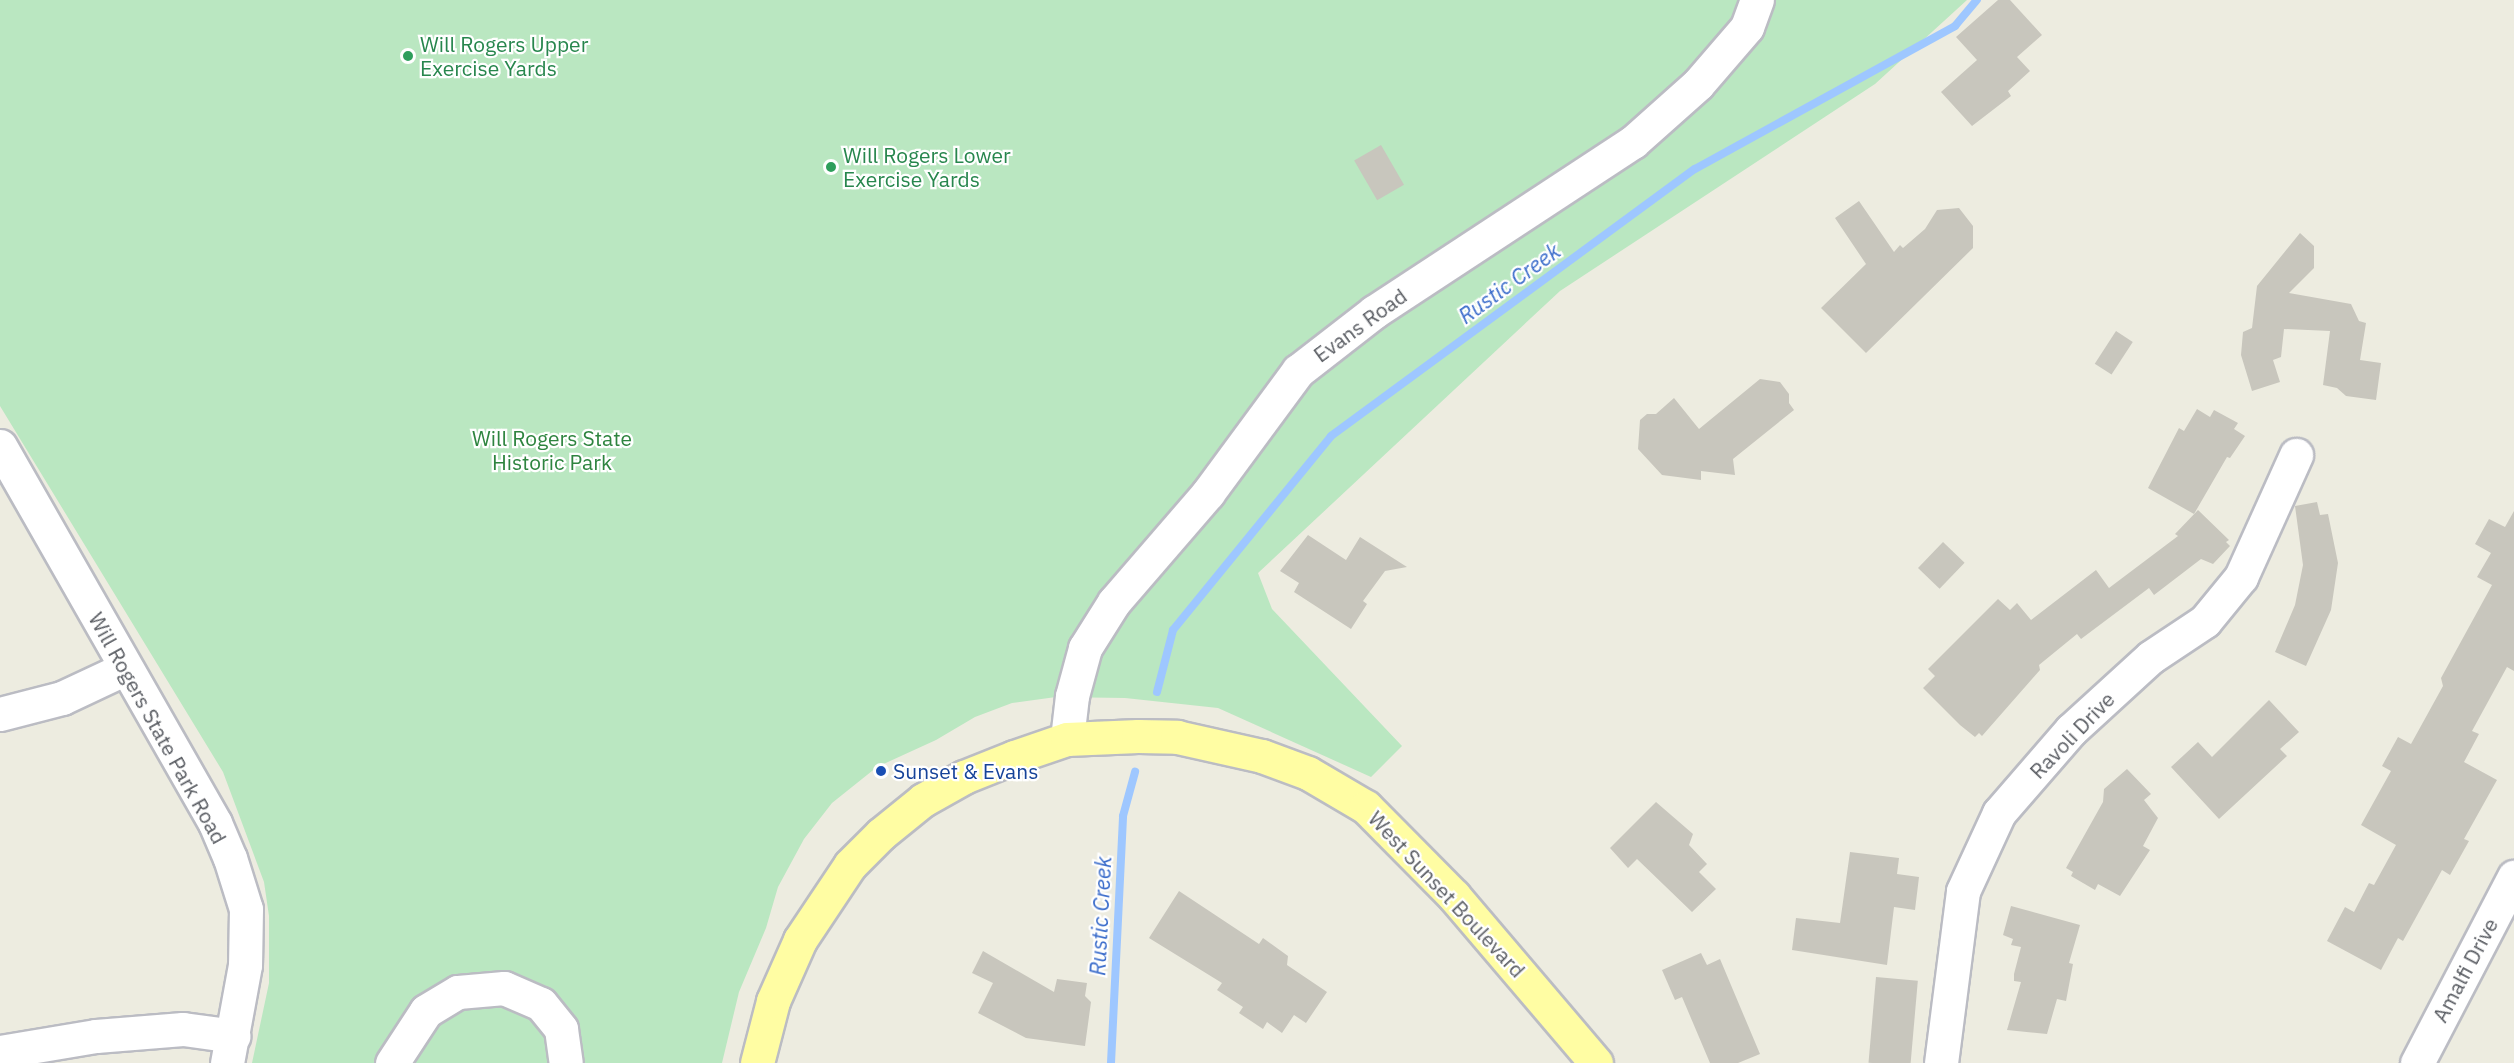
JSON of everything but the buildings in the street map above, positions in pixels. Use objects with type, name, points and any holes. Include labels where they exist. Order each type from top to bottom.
[{"type":"main road","name":"West Sunset Boulevard","points":[[757,1063],[772,1001],[800,940],[850,866],[923,800],[964,777],[1067,739],[1148,736],[1217,744],[1308,772],[1338,788],[1366,807],[1411,850],[1581,1041],[1596,1063]]},
{"type":"street","name":"Evans Road","points":[[1067,739],[1072,696],[1085,648],[1113,602],[1208,493],[1257,421],[1298,371],[1374,312],[1633,142],[1698,84],[1747,27],[1757,0]]},
{"type":"street","name":"Will Rogers State Park Road","points":[[0,446],[124,669],[215,824],[246,909],[245,965],[230,1050]]},
{"type":"street","name":"Ravoli Drive","points":[[1941,1063],[1963,891],[1999,813],[2071,730],[2151,657],[2205,621],[2241,577],[2296,455]]},
{"type":"street","points":[[0,714],[62,698],[124,669]]},
{"type":"street","name":"Amalfi Drive","points":[[2417,1063],[2514,877]]},
{"type":"street","points":[[392,1063],[426,1011],[458,992],[504,988],[541,1004],[561,1029],[566,1063]]},
{"type":"street","points":[[14,1055],[96,1036],[183,1029],[230,1050]]},
{"type":"green space","name":"Will Rogers State Historic Park","points":[[0,0],[1967,0],[1875,84],[1560,291],[1258,573],[1272,609],[1402,746],[1371,777],[1218,708],[1125,698],[1056,697],[1012,703],[975,717],[936,740],[877,767],[832,803],[804,839],[778,887],[766,928],[739,992],[722,1063],[252,1063],[269,983],[269,916],[264,882],[223,772],[0,406]]},
{"type":"waterway","name":"Rustic Creek","points":[[1157,692],[1173,630],[1331,436],[1695,169],[1955,26],[1977,0]]},
{"type":"waterway","name":"Rustic Creek","points":[[1111,1063],[1123,816],[1135,772]]},
{"type":"place","name":"Will Rogers Upper Exercise Yards","points":[[408,56]]},
{"type":"place","name":"Will Rogers Lower Exercise Yards","points":[[831,167]]},
{"type":"place","name":"Sunset & Evans","points":[[881,771]]}]
